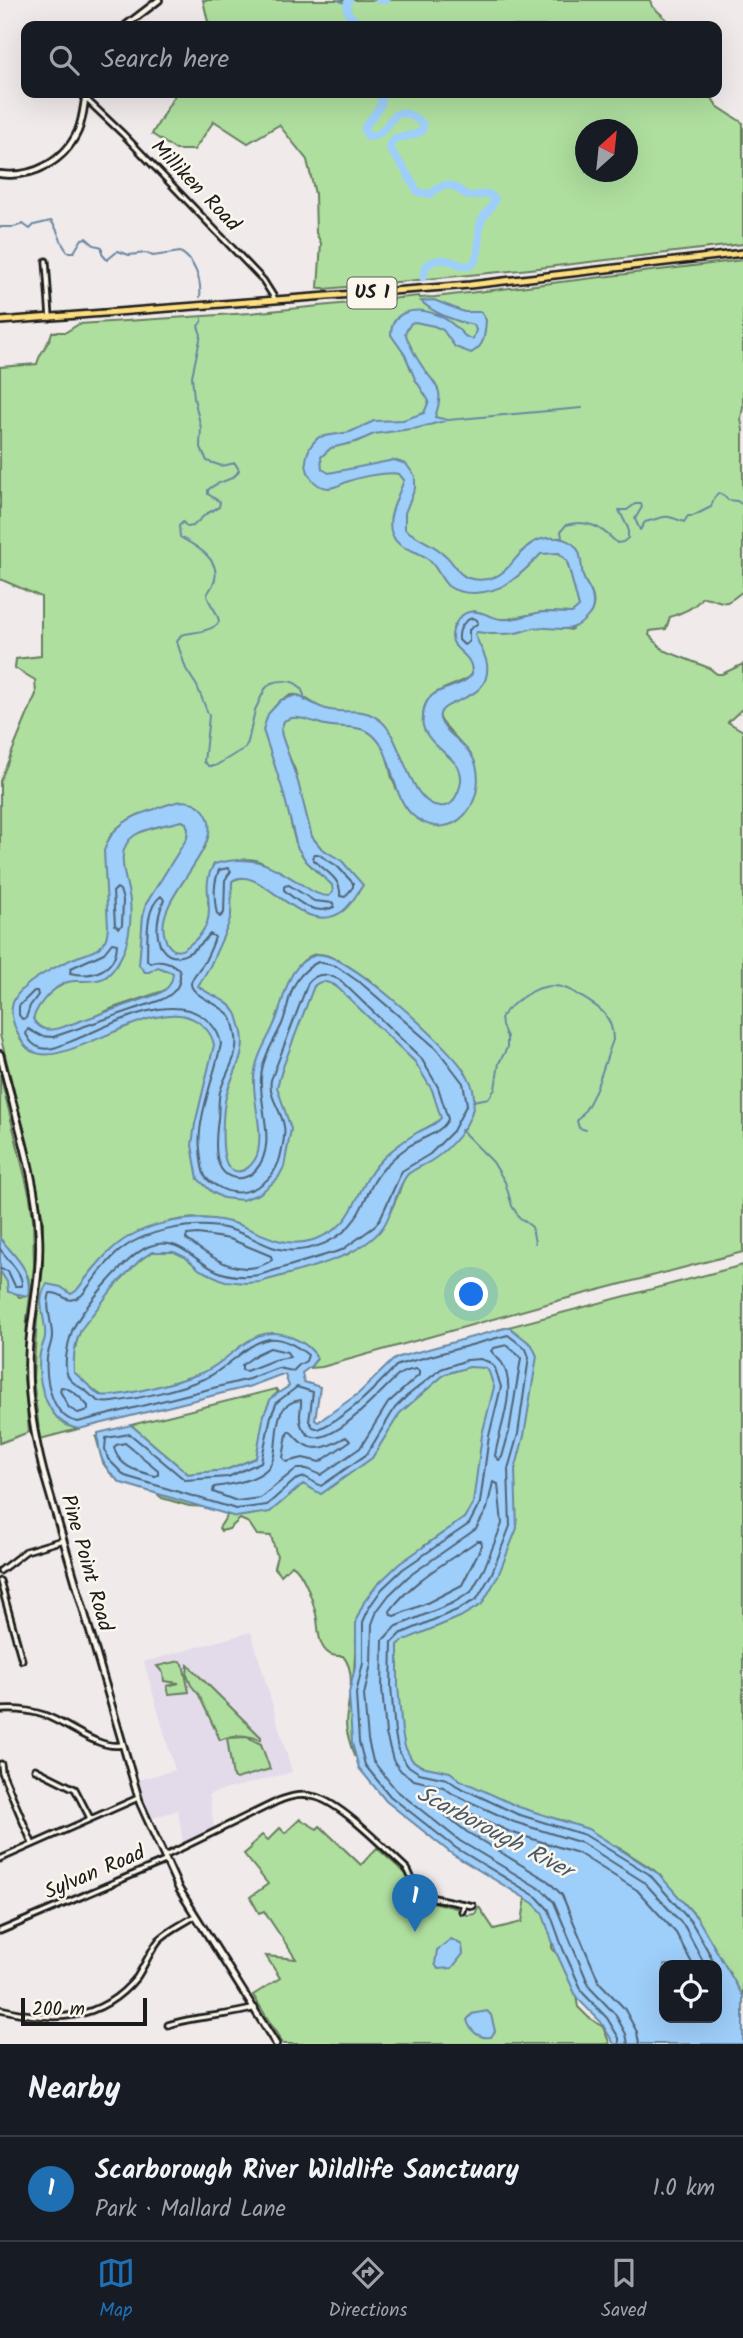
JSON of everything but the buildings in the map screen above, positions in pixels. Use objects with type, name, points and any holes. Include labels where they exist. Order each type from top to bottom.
[{"type":"main road","points":[[132,21],[159,0]]},
{"type":"main road","points":[[0,174],[31,173],[59,157],[79,130],[85,98]]},
{"type":"main road","name":"US 1","points":[[0,321],[470,285],[743,253]]},
{"type":"main road","name":"Pine Point Road","points":[[0,1054],[34,1192],[39,1224],[40,1252],[28,1364],[36,1445],[138,1798],[164,1859],[195,1916],[276,2044]]},
{"type":"street","name":"Milliken Road","points":[[89,98],[263,280],[276,301]]},
{"type":"street","points":[[46,261],[50,318]]},
{"type":"street","points":[[0,1571],[26,1550],[63,1540]]},
{"type":"street","points":[[0,1581],[22,1660]]},
{"type":"street","points":[[0,1710],[41,1714],[108,1746],[121,1745]]},
{"type":"street","points":[[1,1764],[32,1844]]},
{"type":"street","points":[[36,1769],[75,1789],[90,1818]]},
{"type":"street","name":"Sylvan Road","points":[[0,1931],[164,1859],[278,1801],[296,1795],[321,1798],[333,1805],[407,1869],[415,1891],[420,1895],[464,1904]]},
{"type":"street","points":[[0,1859],[138,1798]]},
{"type":"street","points":[[462,1911],[464,1904],[473,1906]]},
{"type":"street","points":[[0,2009],[49,2018],[73,2015],[104,2005],[135,1978],[160,1939],[195,1916]]},
{"type":"street","points":[[168,2025],[255,2008]]},
{"type":"shaded area","points":[[251,1632],[292,1772],[209,1794],[214,1828],[183,1843],[178,1810],[152,1818],[138,1780],[175,1770],[144,1662]]},
{"type":"green space","points":[[203,0],[650,0],[652,6],[668,21],[208,21]]},
{"type":"green space","points":[[173,98],[712,98],[717,106],[743,123],[743,244],[530,269],[318,288],[321,243],[316,233],[315,194],[307,160],[279,125],[248,143],[214,121],[194,150],[176,150],[152,134]]},
{"type":"green space","points":[[743,260],[743,591],[725,602],[702,597],[684,612],[670,617],[666,629],[650,631],[649,635],[663,650],[709,668],[717,674],[743,664],[743,708],[728,722],[743,731],[743,1252],[322,1367],[309,1368],[316,1360],[305,1359],[305,1353],[312,1353],[311,1350],[280,1338],[259,1340],[216,1369],[116,1397],[102,1396],[95,1391],[91,1394],[93,1389],[79,1381],[73,1373],[76,1343],[87,1318],[116,1282],[150,1253],[159,1249],[177,1250],[216,1275],[249,1281],[272,1278],[348,1254],[366,1241],[382,1223],[399,1193],[405,1170],[438,1152],[453,1139],[463,1124],[469,1105],[467,1088],[447,1055],[386,1003],[390,998],[367,978],[364,979],[339,960],[322,954],[310,956],[293,975],[255,1073],[254,1086],[266,1138],[266,1152],[250,1170],[238,1173],[227,1171],[221,1152],[221,1119],[226,1085],[237,1051],[236,1024],[230,1008],[224,1002],[195,988],[192,982],[210,959],[230,917],[232,881],[242,878],[252,880],[281,894],[298,908],[317,916],[341,909],[361,888],[346,866],[320,847],[310,834],[295,770],[281,739],[280,728],[287,716],[298,716],[323,724],[369,732],[382,744],[400,796],[413,812],[440,823],[454,821],[463,814],[475,787],[474,766],[465,748],[442,722],[439,709],[484,683],[486,662],[473,634],[475,630],[492,634],[540,624],[571,630],[589,614],[593,606],[593,596],[582,576],[579,552],[571,543],[559,538],[577,591],[579,609],[572,613],[543,612],[508,619],[496,619],[474,611],[463,615],[453,628],[456,641],[471,662],[471,676],[433,695],[423,713],[425,725],[432,737],[438,745],[454,756],[461,768],[462,788],[453,806],[439,810],[428,807],[411,782],[389,734],[375,719],[363,714],[331,712],[297,695],[283,699],[269,716],[266,730],[283,784],[296,843],[307,861],[331,883],[337,893],[329,896],[308,891],[255,860],[221,865],[214,870],[211,877],[208,902],[212,915],[210,922],[189,949],[171,959],[161,935],[159,920],[171,895],[201,852],[209,825],[204,812],[188,803],[140,814],[117,829],[108,841],[106,859],[111,926],[105,943],[99,950],[41,976],[13,1003],[13,1013],[21,1040],[31,1051],[43,1054],[60,1052],[93,1035],[176,1009],[209,1026],[217,1039],[198,1131],[198,1161],[205,1183],[229,1196],[242,1197],[255,1193],[280,1169],[288,1135],[284,1112],[276,1092],[277,1081],[304,1008],[314,987],[321,981],[326,980],[355,999],[372,1020],[382,1026],[417,1062],[436,1093],[443,1115],[438,1124],[418,1133],[387,1155],[375,1168],[349,1218],[332,1233],[317,1240],[293,1244],[270,1239],[226,1222],[181,1220],[159,1225],[119,1246],[86,1278],[74,1296],[70,1297],[60,1288],[45,1291],[41,1298],[46,1319],[51,1326],[43,1353],[44,1389],[53,1412],[61,1421],[82,1428],[40,1439],[33,1378],[43,1267],[43,1219],[0,1035],[0,781],[36,694],[35,680],[15,668],[16,659],[41,656],[41,597],[0,579],[0,367],[37,364],[52,332],[66,332],[79,324],[250,313],[419,296],[435,297]]},
{"type":"green space","points":[[182,820],[189,824],[186,844],[144,910],[142,929],[173,974],[173,983],[169,989],[113,1008],[52,1036],[33,1024],[34,1008],[48,993],[73,979],[105,977],[123,952],[128,931],[127,893],[121,856],[129,837]]},
{"type":"green space","points":[[0,1074],[30,1197],[34,1266],[27,1319],[24,1378],[29,1432],[0,1443],[0,1267],[19,1297],[27,1296],[29,1280],[0,1243]]},
{"type":"green space","points":[[743,1265],[743,2005],[722,1965],[722,1960],[719,1960],[696,1916],[654,1870],[623,1850],[565,1821],[526,1813],[449,1773],[421,1766],[409,1758],[403,1743],[398,1702],[398,1642],[455,1619],[506,1329],[497,1330]]},
{"type":"green space","points":[[475,1365],[488,1366],[494,1387],[476,1496],[468,1516],[424,1546],[357,1620],[354,1673],[360,1754],[354,1756],[346,1727],[351,1688],[347,1663],[343,1656],[334,1656],[321,1644],[313,1602],[300,1573],[292,1565],[281,1575],[274,1567],[277,1556],[271,1536],[257,1535],[249,1523],[240,1519],[229,1529],[221,1531],[219,1528],[228,1514],[162,1498],[111,1474],[103,1463],[96,1437],[102,1435],[162,1492],[398,1411],[445,1374]]},
{"type":"green space","points":[[276,1389],[278,1392],[272,1398],[256,1458],[226,1470],[188,1474],[131,1425]]},
{"type":"green space","points":[[180,1661],[189,1692],[169,1694],[167,1686],[179,1683],[164,1681],[163,1673],[157,1666]]},
{"type":"green space","points":[[188,1665],[261,1740],[240,1736],[220,1740],[199,1695],[191,1685],[187,1675]]},
{"type":"green space","points":[[247,1737],[261,1744],[270,1769],[236,1779],[233,1777],[227,1738]]},
{"type":"green space","points":[[300,1819],[317,1829],[320,1826],[361,1865],[377,1848],[406,1874],[417,1898],[456,1908],[467,1915],[475,1914],[479,1907],[494,1929],[522,1922],[526,1897],[545,1909],[552,1936],[552,1948],[574,1985],[578,2007],[603,2027],[610,2044],[283,2044],[253,1995],[280,1978],[266,1956],[296,1959],[264,1911],[259,1913],[250,1897],[268,1884],[244,1854],[262,1835],[268,1840],[280,1828],[285,1833]]},
{"type":"water","name":"Scarborough River","points":[[434,300],[464,312],[481,312],[486,320],[482,343],[471,353],[455,347],[443,330],[434,326],[415,322],[411,323],[405,333],[418,360],[437,387],[439,399],[435,417],[448,420],[418,428],[374,434],[331,448],[321,457],[322,469],[329,473],[394,460],[406,464],[415,476],[415,488],[405,513],[405,529],[440,551],[467,578],[484,580],[502,573],[527,547],[539,540],[558,538],[570,542],[579,553],[583,576],[592,595],[593,608],[583,622],[571,628],[535,628],[510,634],[475,634],[486,660],[486,677],[481,687],[473,694],[446,707],[441,712],[440,719],[446,730],[473,758],[478,779],[471,805],[464,816],[454,823],[430,825],[416,818],[407,809],[383,749],[367,731],[299,718],[284,721],[282,736],[298,782],[312,837],[322,849],[342,861],[363,885],[346,909],[328,918],[312,916],[298,909],[256,881],[243,878],[232,881],[231,916],[210,966],[198,986],[232,1008],[243,1037],[241,1054],[227,1093],[223,1121],[224,1156],[227,1164],[235,1171],[244,1170],[258,1152],[254,1079],[262,1048],[276,1020],[293,973],[306,959],[316,955],[330,957],[370,981],[437,1040],[463,1069],[471,1083],[474,1098],[470,1116],[460,1134],[446,1149],[408,1174],[383,1227],[360,1248],[344,1256],[260,1282],[246,1283],[225,1281],[200,1270],[185,1257],[174,1252],[152,1252],[140,1260],[114,1287],[82,1328],[75,1350],[74,1372],[99,1395],[136,1392],[204,1372],[256,1337],[279,1333],[304,1343],[317,1358],[302,1373],[304,1382],[320,1387],[315,1420],[318,1422],[358,1394],[399,1357],[509,1327],[532,1345],[537,1356],[524,1436],[515,1470],[517,1528],[498,1576],[482,1604],[398,1645],[398,1686],[405,1747],[412,1760],[421,1766],[450,1772],[460,1780],[519,1807],[588,1829],[659,1874],[698,1919],[722,1960],[659,1960],[659,2023],[722,2023],[722,1960],[743,1996],[743,2044],[614,2044],[601,2022],[577,1998],[556,1952],[542,1912],[533,1903],[452,1854],[386,1801],[359,1768],[352,1743],[349,1693],[356,1663],[356,1620],[364,1602],[377,1585],[399,1564],[464,1518],[473,1503],[482,1435],[494,1387],[486,1368],[469,1367],[445,1374],[400,1413],[372,1458],[321,1494],[303,1484],[270,1512],[236,1517],[121,1483],[103,1461],[98,1433],[131,1425],[188,1474],[226,1470],[256,1458],[264,1414],[271,1398],[289,1386],[285,1375],[79,1429],[59,1419],[46,1400],[42,1388],[39,1364],[45,1330],[41,1297],[47,1284],[61,1287],[71,1294],[123,1240],[154,1226],[171,1222],[189,1219],[222,1220],[283,1242],[293,1243],[328,1234],[347,1218],[377,1165],[396,1147],[441,1118],[432,1090],[415,1062],[335,985],[319,982],[314,986],[277,1087],[291,1129],[284,1167],[278,1178],[259,1194],[242,1200],[223,1198],[198,1179],[192,1145],[214,1045],[210,1034],[202,1025],[195,1020],[175,1015],[152,1018],[55,1054],[37,1053],[23,1043],[12,1016],[14,999],[27,985],[103,944],[108,927],[104,851],[107,842],[123,823],[146,812],[187,801],[204,811],[210,825],[200,856],[169,905],[164,922],[166,941],[174,950],[188,946],[206,925],[209,915],[209,875],[214,864],[240,860],[262,863],[319,894],[329,896],[333,892],[332,885],[306,861],[297,847],[283,791],[263,730],[268,714],[281,700],[297,695],[326,709],[362,712],[374,716],[389,730],[423,798],[433,805],[447,806],[456,796],[461,784],[461,774],[457,765],[428,736],[423,721],[425,705],[430,698],[466,680],[472,674],[469,662],[453,642],[455,625],[462,615],[473,611],[507,619],[544,612],[572,613],[579,607],[567,561],[559,553],[541,554],[503,586],[485,592],[467,593],[448,586],[429,560],[400,545],[394,538],[390,522],[404,480],[399,474],[367,476],[328,488],[319,485],[309,475],[306,466],[307,454],[319,437],[350,432],[374,421],[403,420],[424,413],[429,401],[415,379],[405,355],[391,335],[398,317],[411,311],[432,313],[445,319],[465,336],[473,339],[476,330],[474,325],[432,310],[421,301]],"holes":[[[182,821],[186,823],[187,838],[146,904],[143,916],[139,965],[145,972],[158,967],[173,973],[169,986],[158,994],[63,1027],[50,1030],[39,1026],[33,1019],[49,994],[68,982],[106,977],[123,953],[131,916],[123,866],[124,849],[128,841],[146,830]]]},
{"type":"water","points":[[0,1238],[25,1271],[28,1296],[8,1292],[7,1282],[0,1271]]},
{"type":"water","points":[[451,1939],[462,1945],[463,1954],[452,1968],[438,1969],[435,1964],[437,1950]]},
{"type":"water","points":[[487,2011],[491,2015],[495,2031],[491,2037],[483,2037],[470,2028],[467,2020],[472,2014]]},
{"type":"waterway","points":[[338,0],[347,4]]},
{"type":"waterway","points":[[349,0],[348,13],[357,21]]},
{"type":"waterway","points":[[379,0],[386,0]]},
{"type":"waterway","points":[[382,98],[380,107],[364,129],[368,137],[377,135],[396,114],[403,113],[423,124],[422,131],[395,138],[390,146],[418,192],[431,194],[441,186],[449,185],[468,196],[489,194],[495,199],[481,222],[478,251],[471,265],[434,261],[426,266],[423,277]]},
{"type":"waterway","points":[[0,227],[23,224],[30,229],[34,225],[51,221],[68,252],[74,252],[82,239],[86,238],[94,245],[102,247],[102,254],[107,260],[118,251],[129,255],[146,253],[153,256],[180,252],[196,271],[200,297]]},
{"type":"waterway","points":[[202,316],[198,326],[201,335],[192,376],[201,428],[200,445],[207,461],[222,466],[235,463],[239,470],[233,477],[208,490],[208,494],[220,502],[219,507],[193,526],[187,527],[183,522],[179,526],[180,537],[205,553],[216,571],[207,595],[219,622],[207,630],[181,635],[177,642],[186,669],[197,686],[209,716],[204,762],[215,766],[245,748],[255,710],[265,689],[271,683],[289,681],[298,685],[305,701]]},
{"type":"waterway","points":[[448,420],[582,408]]},
{"type":"waterway","points":[[562,538],[561,531],[566,525],[581,523],[600,529],[617,543],[623,542],[628,538],[628,528],[619,510],[627,510],[635,504],[641,504],[642,507],[635,519],[640,530],[645,522],[664,517],[684,522],[688,516],[711,507],[718,493],[743,505]]},
{"type":"waterway","points":[[473,1101],[489,1098],[495,1089],[499,1063],[507,1048],[501,1017],[531,992],[545,987],[563,987],[603,1012],[612,1031],[613,1040],[598,1082],[584,1113],[577,1121],[579,1128],[586,1130]]},
{"type":"waterway","points":[[461,1130],[493,1162],[505,1182],[512,1206],[519,1217],[532,1227],[535,1243]]},
{"type":"place","name":"Scarborough River Wildlife Sanctuary","points":[[415,1932]]}]
